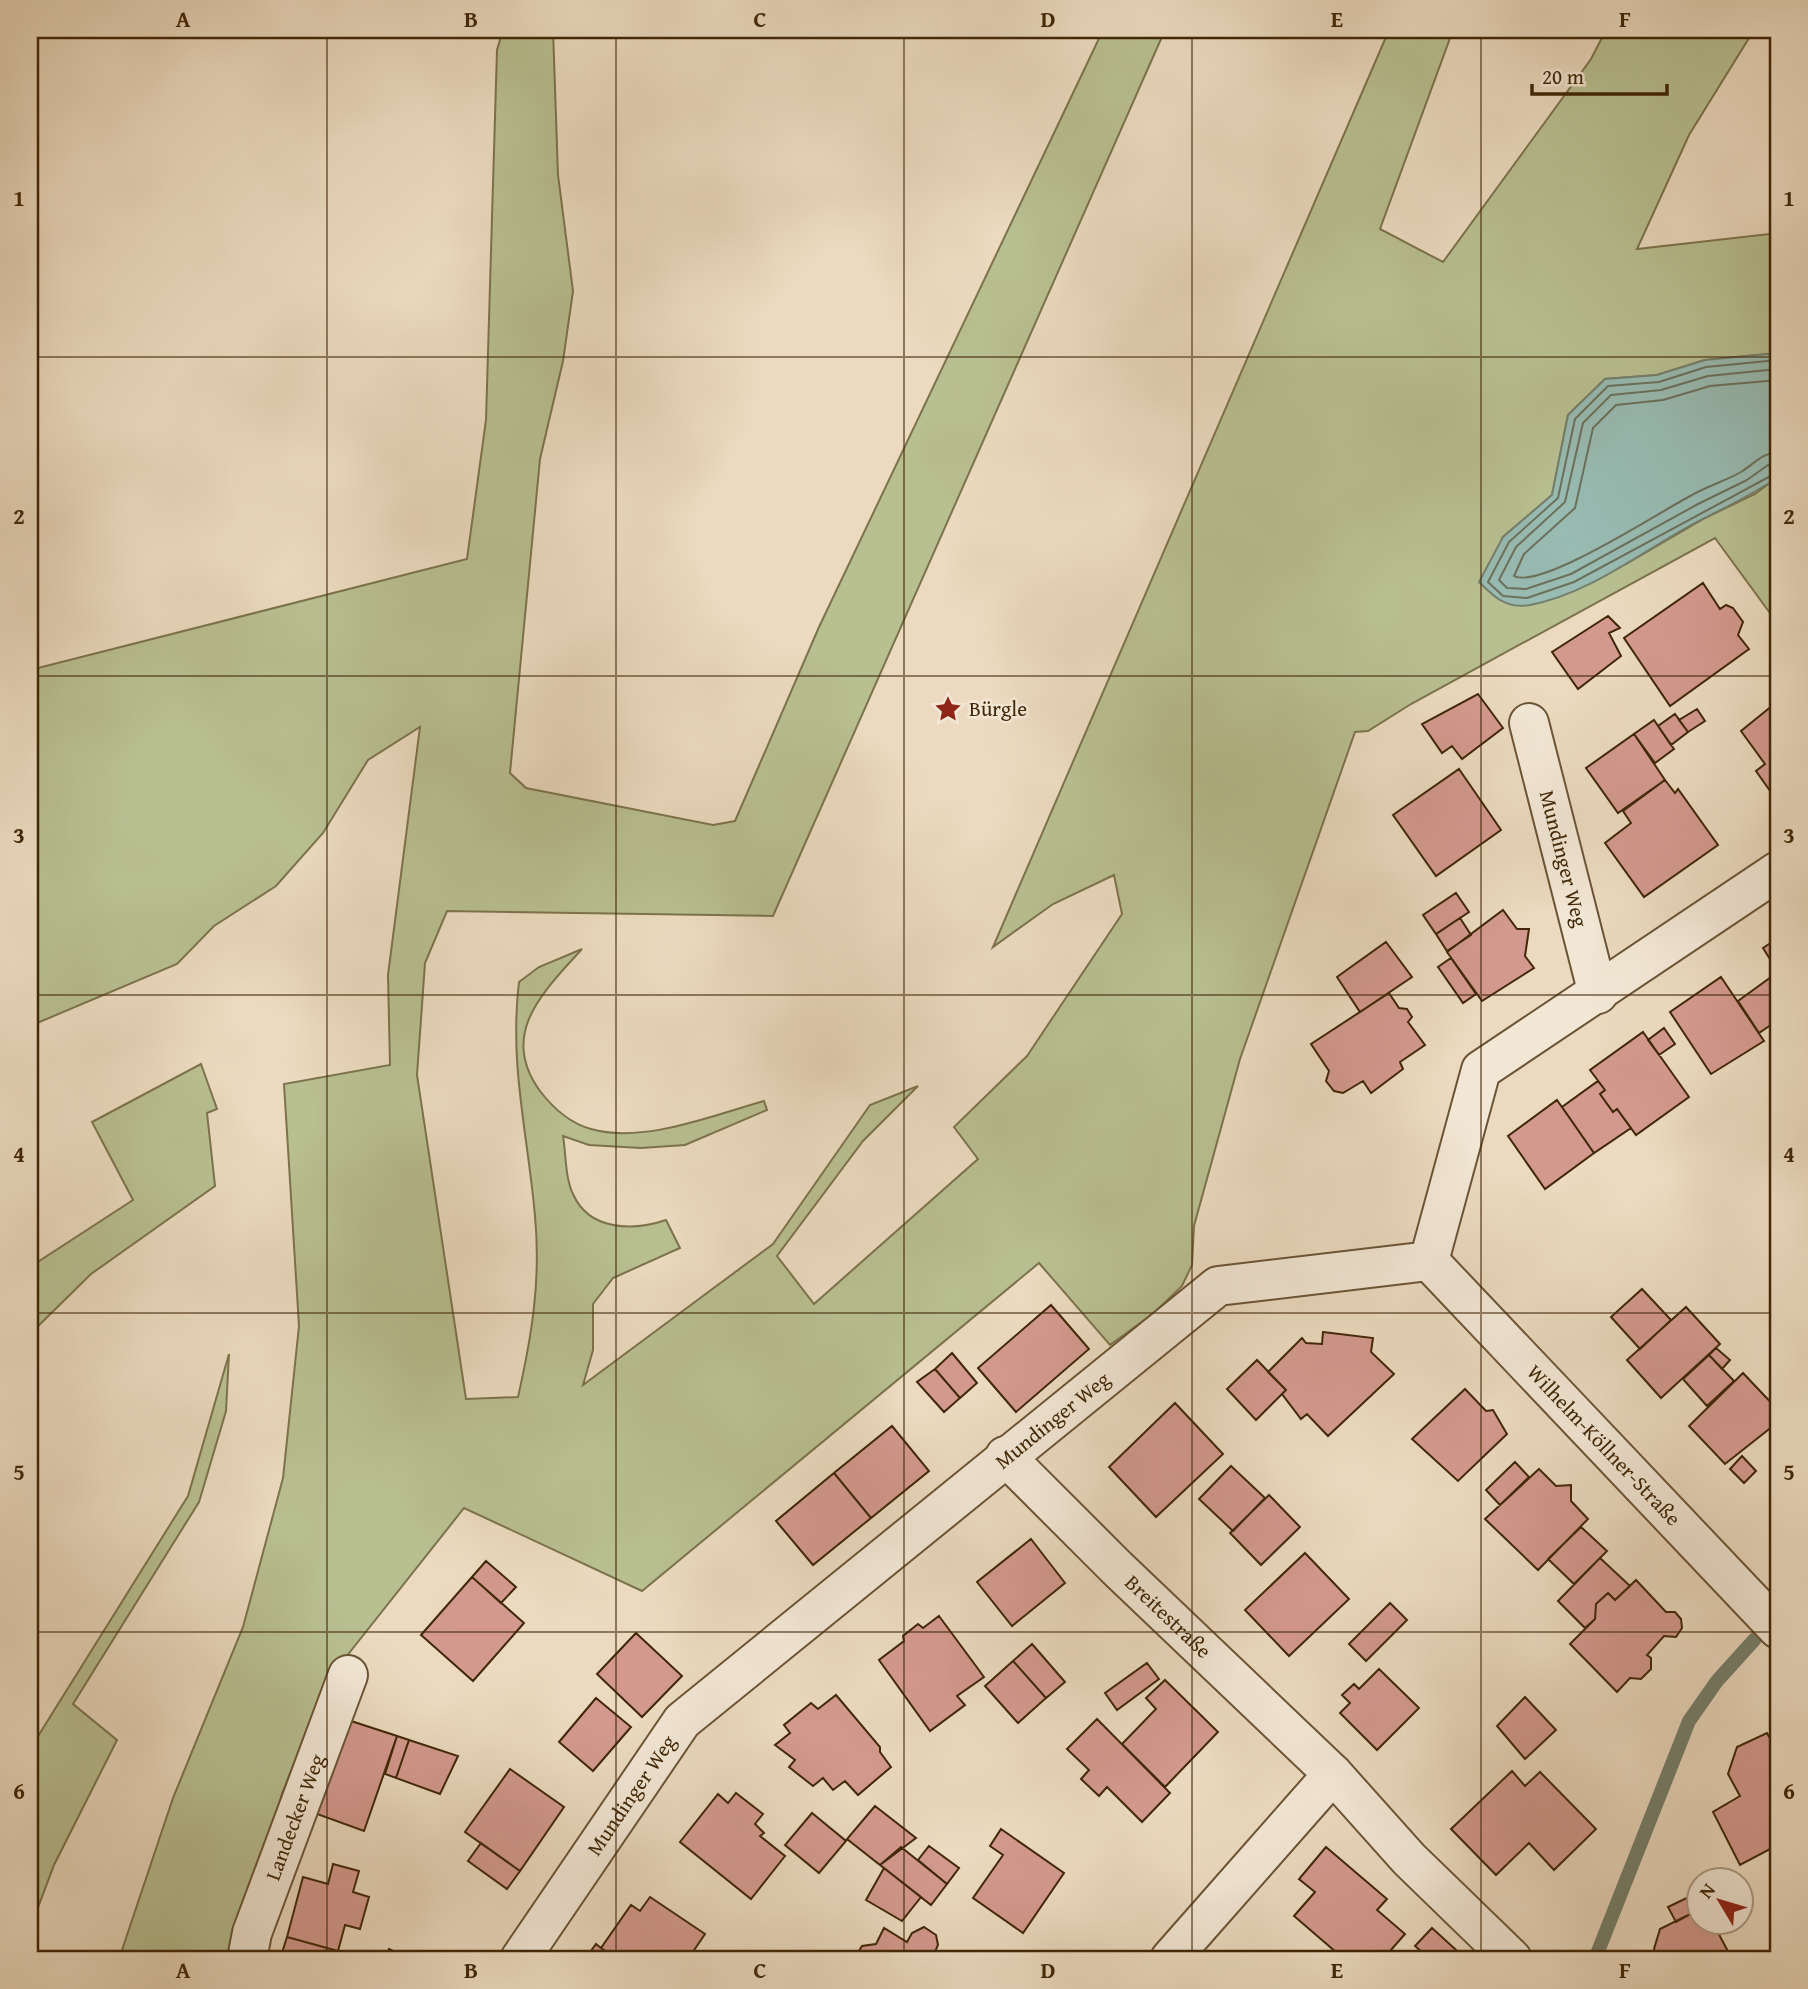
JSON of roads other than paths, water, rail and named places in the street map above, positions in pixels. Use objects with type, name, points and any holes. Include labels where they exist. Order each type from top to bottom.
[{"type":"street","name":"Mundinger Weg","points":[[1529,723],[1598,994]]},
{"type":"street","points":[[1429,1261],[1481,1070],[1778,872]]},
{"type":"street","name":"Mundinger Weg","points":[[520,1959],[682,1721],[1217,1286],[1429,1261]]},
{"type":"street","name":"Wilhelm-Köllner-Straße","points":[[1429,1261],[1778,1629]]},
{"type":"street","name":"Breitestraße","points":[[1005,1456],[1117,1568],[1333,1774],[1409,1859],[1512,1959]]},
{"type":"street","name":"Landecker Weg","points":[[247,1959],[252,1933],[348,1675]]},
{"type":"street","points":[[1170,1959],[1333,1774]]},
{"type":"water","points":[[1778,353],[1778,477],[1571,593],[1522,606],[1495,597],[1479,582],[1503,537],[1552,495],[1568,415],[1605,379],[1657,375],[1705,360]]},
{"type":"waterway","points":[[1595,1959],[1689,1721],[1717,1681],[1755,1639]]},
{"type":"place","name":"Bürgle","points":[[948,709]]}]
